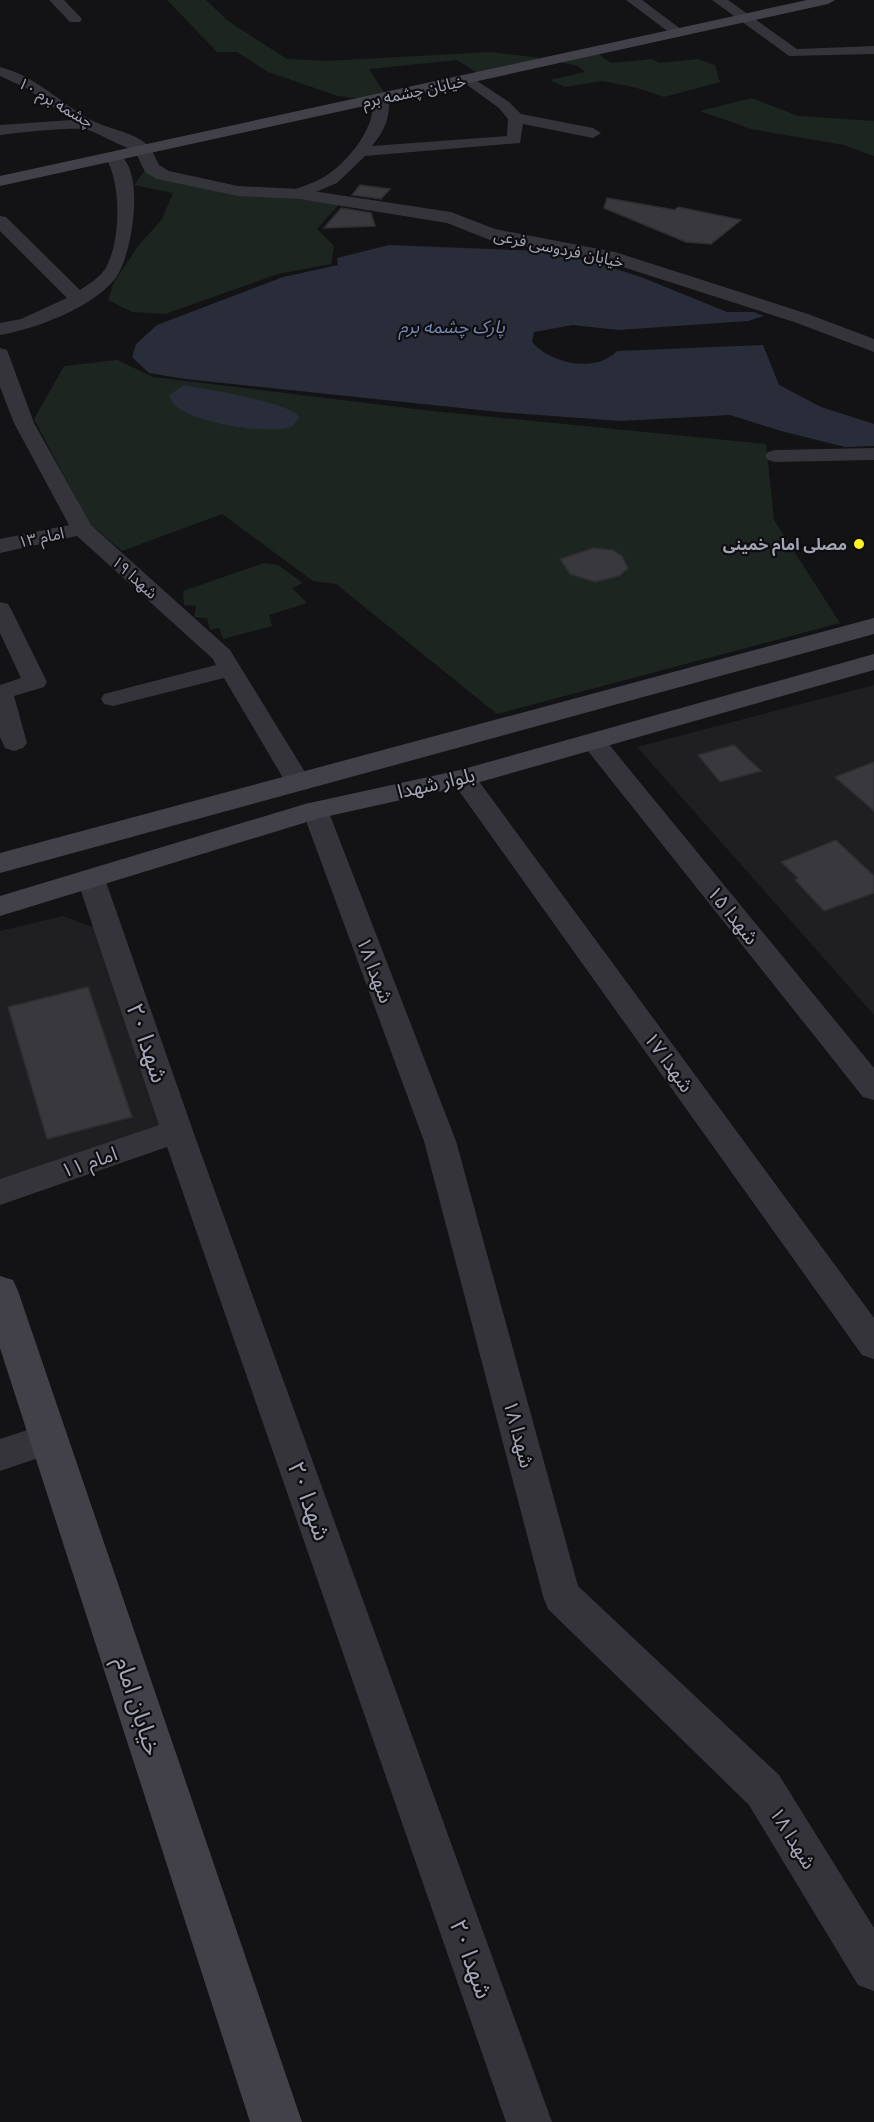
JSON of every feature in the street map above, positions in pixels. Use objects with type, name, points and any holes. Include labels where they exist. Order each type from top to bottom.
[{"type":"main road","name":"خیابان چشمه برم","points":[[0,181],[828,0]]},
{"type":"main road","name":"بلوار شهدا","points":[[0,906],[90,879],[306,796],[667,682],[874,626]]},
{"type":"main road","name":"بلوار شهدا","points":[[0,863],[306,796],[464,778],[874,662]]},
{"type":"main road","points":[[667,682],[657,699],[662,709],[685,715]]},
{"type":"main road","name":"خیابان امام","points":[[0,1291],[276,2122]]},
{"type":"street","points":[[56,0],[75,19]]},
{"type":"street","points":[[633,0],[679,33]]},
{"type":"street","points":[[720,0],[794,53],[874,50]]},
{"type":"street","name":"چشمه برم ۱۰","points":[[0,71],[31,85],[87,124],[119,136],[143,149]]},
{"type":"street","points":[[468,79],[504,105],[516,118],[593,133]]},
{"type":"street","points":[[299,194],[331,180],[360,152],[376,130],[381,118],[381,104],[375,99]]},
{"type":"street","points":[[360,152],[514,140],[516,118]]},
{"type":"street","points":[[0,130],[87,124]]},
{"type":"street","name":"خیابان فردوسی فرعی","points":[[143,149],[151,168],[163,175],[238,191],[299,194],[451,218],[490,234],[608,256],[801,318],[874,346]]},
{"type":"street","points":[[2,331],[46,315],[92,291],[115,268],[124,224],[126,196],[120,165],[113,156]]},
{"type":"street","points":[[0,221],[78,298]]},
{"type":"street","name":"شهدا ۱۹","points":[[0,354],[3,379],[24,423],[82,529],[222,655],[306,796]]},
{"type":"street","points":[[775,456],[874,454]]},
{"type":"street","name":"امام ۱۳","points":[[0,546],[82,529]]},
{"type":"street","points":[[0,609],[35,682],[1,692],[14,743]]},
{"type":"street","points":[[112,699],[230,669]]},
{"type":"street","name":"شهدا ۱۵","points":[[593,741],[874,1089]]},
{"type":"street","name":"شهدا ۱۷","points":[[464,778],[874,1346]]},
{"type":"street","name":"شهدا ۱۸","points":[[306,796],[440,1141],[562,1596],[764,1790],[874,1969]]},
{"type":"street","name":"شهدا ۲۰","points":[[90,879],[177,1131],[529,2122]]},
{"type":"street","name":"امام ۱۱","points":[[0,1192],[177,1131]]},
{"type":"street","points":[[0,1455],[49,1439]]},
{"type":"shaded area","points":[[167,0],[206,0],[228,21],[287,59],[326,61],[490,52],[541,58],[479,74],[457,60],[369,69],[385,94],[363,99],[338,96],[268,72],[237,52],[217,52]]},
{"type":"shaded area","points":[[597,53],[611,63],[652,59],[659,63],[698,59],[715,65],[720,82],[664,97],[637,88],[603,81],[565,87],[550,80],[585,72],[578,66],[560,62]]},
{"type":"shaded area","points":[[752,98],[798,116],[874,121],[874,156],[844,145],[751,129],[700,111]]},
{"type":"shaded area","points":[[146,169],[253,196],[341,202],[317,229],[334,246],[331,264],[278,274],[165,314],[132,312],[108,300],[114,282],[139,245],[162,219],[173,193],[134,185]]},
{"type":"shaded area","points":[[117,360],[153,377],[432,411],[766,444],[774,520],[840,623],[497,714],[336,584],[313,581],[222,514],[122,551],[89,523],[34,419],[64,366]]},
{"type":"shaded area","points":[[264,563],[278,565],[303,583],[292,588],[307,603],[269,615],[272,626],[223,639],[219,628],[210,630],[207,618],[194,617],[196,606],[184,605],[183,591]]},
{"type":"shaded area","points":[[874,685],[874,1015],[637,747]]},
{"type":"shaded area","points":[[63,916],[95,928],[163,1132],[0,1181],[0,931]]},
{"type":"water","name":"پارک چشمه برم","points":[[389,245],[540,251],[597,263],[641,277],[727,312],[754,312],[764,316],[748,321],[618,330],[573,325],[534,332],[532,342],[550,356],[585,364],[608,358],[617,351],[763,345],[779,385],[821,407],[874,424],[874,446],[845,447],[730,415],[621,421],[499,412],[185,379],[149,373],[132,357],[136,344],[157,325],[283,277],[338,265],[337,258]]},
{"type":"water","points":[[184,385],[264,401],[293,411],[299,417],[293,426],[282,429],[250,428],[212,422],[182,410],[173,403],[169,395]]},
{"type":"building","points":[[360,185],[390,189],[381,199],[352,195]]},
{"type":"building","points":[[607,198],[675,210],[678,207],[741,220],[711,244],[686,242],[604,208]]},
{"type":"building","points":[[341,208],[371,213],[375,226],[324,228]]},
{"type":"building","points":[[593,548],[613,550],[622,556],[628,568],[619,576],[595,582],[570,574],[560,559]]},
{"type":"building","points":[[734,745],[761,771],[720,782],[698,755]]},
{"type":"building","points":[[874,762],[874,811],[835,777]]},
{"type":"building","points":[[836,840],[874,876],[874,893],[824,911],[795,880],[798,878],[781,862]]},
{"type":"building","points":[[88,987],[132,1117],[47,1139],[8,1007]]},
{"type":"place","name":"مصلی امام خمینی","points":[[859,544]]}]
